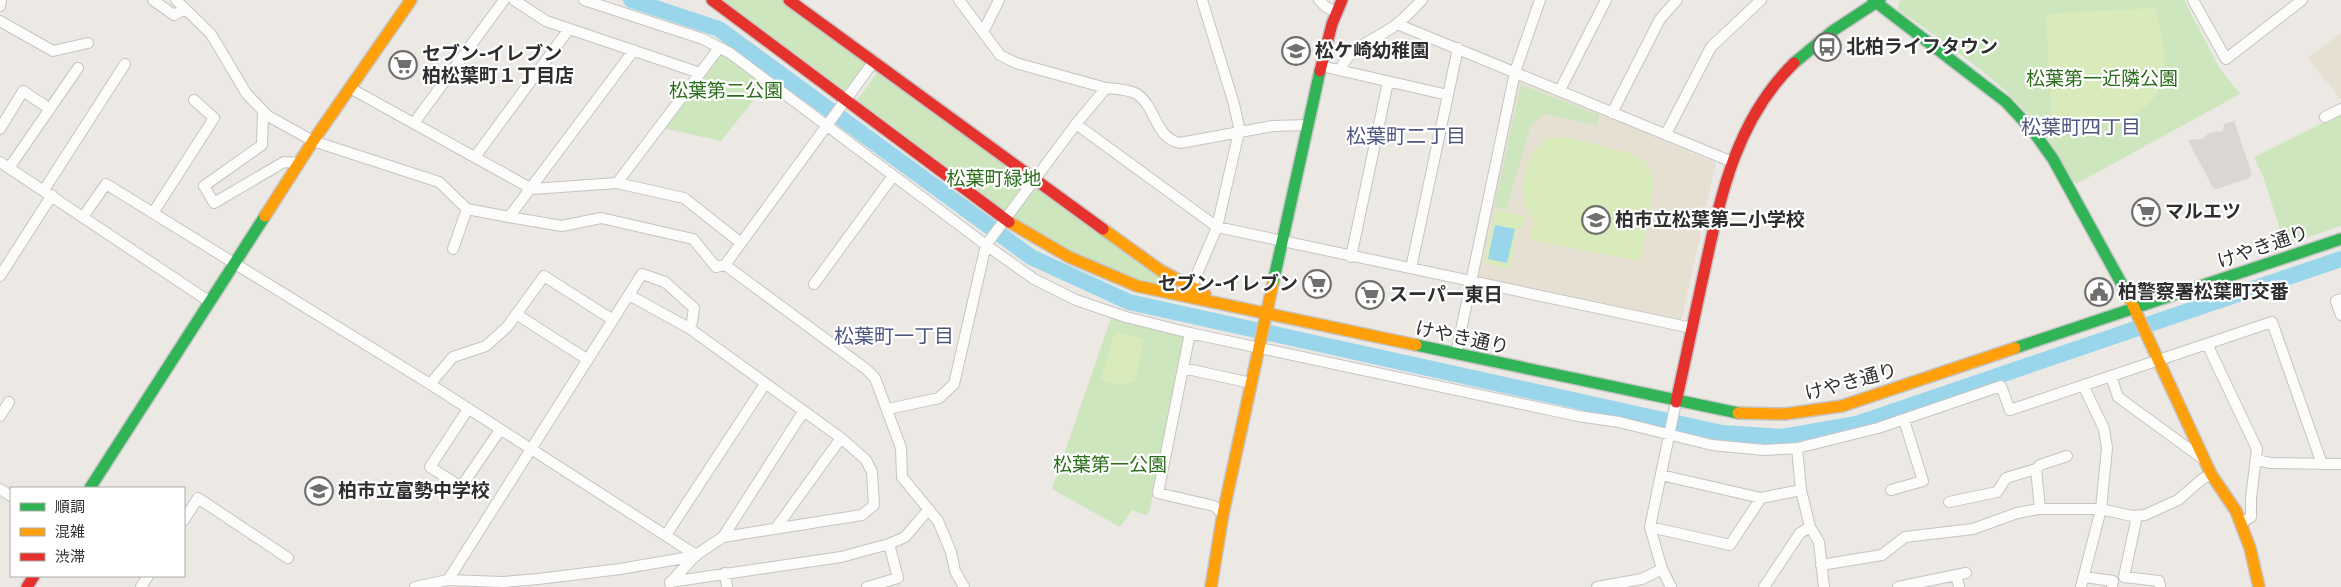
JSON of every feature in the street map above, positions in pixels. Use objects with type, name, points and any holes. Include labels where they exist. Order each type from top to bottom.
[{"type":"street","points":[[0,6],[1,0]]},
{"type":"street","points":[[153,0],[174,15],[186,8]]},
{"type":"street","points":[[176,0],[211,34],[246,93],[263,112],[313,141],[440,182],[468,209],[562,226],[601,218],[693,239],[716,267],[725,265],[874,61]]},
{"type":"street","points":[[91,487],[313,141],[411,0]]},
{"type":"street","points":[[414,123],[504,0]]},
{"type":"street","points":[[514,0],[546,21],[700,73]]},
{"type":"street","points":[[584,0],[703,39],[730,52],[828,123],[893,176],[988,243],[1034,279],[1076,300],[1126,317],[1190,333],[1259,345],[1670,431],[1712,445],[1737,449],[1798,448],[1878,428],[2001,386],[2010,410],[2084,387],[2111,376],[2272,322],[2322,464]]},
{"type":"street","points":[[712,0],[843,102],[1003,222],[1100,273],[1137,286],[1266,313]]},
{"type":"street","points":[[789,0],[1160,270],[1191,288],[1225,301],[1266,313]]},
{"type":"street","points":[[959,0],[1000,55],[1016,63],[1106,88],[1120,89],[1136,94],[1146,104],[1169,141],[1180,143],[1273,126],[1307,125]]},
{"type":"street","points":[[982,32],[999,0]]},
{"type":"street","points":[[1191,288],[1217,227],[1239,132],[1234,104],[1202,0]]},
{"type":"street","points":[[1319,0],[1326,7],[1336,12]]},
{"type":"street","points":[[1211,587],[1223,514],[1281,241],[1321,66],[1336,12],[1342,0]]},
{"type":"street","points":[[1340,70],[1345,59],[1355,50],[1397,24],[1422,0]]},
{"type":"street","points":[[1456,354],[1515,72],[1540,0]]},
{"type":"street","points":[[1560,90],[1606,0]]},
{"type":"street","points":[[1612,113],[1660,19],[1677,0]]},
{"type":"street","points":[[1666,134],[1711,47],[1761,0]]},
{"type":"street","points":[[2193,0],[2226,59],[2302,0]]},
{"type":"street","points":[[1671,587],[1662,569],[1650,527],[1719,198],[1730,161],[1744,131],[1761,103],[1791,66],[1831,32],[1877,1],[1985,84],[2022,117],[2061,171],[2135,308],[2211,474],[2225,492],[2241,523],[2250,548],[2259,587]]},
{"type":"street","points":[[0,21],[54,51],[88,43]]},
{"type":"street","points":[[1397,24],[1730,161]]},
{"type":"street","points":[[474,156],[569,28]]},
{"type":"street","points":[[617,183],[719,48]]},
{"type":"street","points":[[1411,268],[1458,48]]},
{"type":"street","points":[[509,217],[532,189],[634,50]]},
{"type":"street","points":[[0,276],[125,64]]},
{"type":"street","points":[[1321,66],[1448,95]]},
{"type":"street","points":[[9,168],[78,68]]},
{"type":"street","points":[[1351,256],[1388,82]]},
{"type":"street","points":[[350,88],[532,189],[617,183],[684,198],[741,242]]},
{"type":"street","points":[[888,409],[939,398],[954,384],[988,243],[1076,124],[1106,88]]},
{"type":"street","points":[[0,129],[23,91],[50,109]]},
{"type":"street","points":[[153,213],[214,118],[194,100]]},
{"type":"street","points":[[2325,117],[2341,109]]},
{"type":"street","points":[[263,112],[262,145],[204,186],[214,203],[284,162],[299,163]]},
{"type":"street","points":[[1076,124],[1217,227],[1692,328]]},
{"type":"street","points":[[0,162],[210,302]]},
{"type":"street","points":[[814,284],[893,176]]},
{"type":"street","points":[[83,217],[106,184],[430,384],[696,555]]},
{"type":"street","points":[[453,250],[468,209]]},
{"type":"street","name":"けやき通り","points":[[1266,313],[1456,354],[1675,407],[1762,416],[1813,412],[1834,408],[2341,238]]},
{"type":"street","points":[[725,265],[866,369],[875,378],[901,448],[902,477],[938,521],[951,552],[955,571],[964,587]]},
{"type":"street","points":[[448,580],[642,274],[665,282],[694,308],[689,328]]},
{"type":"street","points":[[430,384],[452,358],[486,346],[507,327],[544,276],[613,320]]},
{"type":"street","points":[[629,295],[689,328],[841,438],[866,460],[872,472],[874,505],[862,515],[723,537]]},
{"type":"street","points":[[2341,299],[2336,301],[2341,315]]},
{"type":"street","points":[[516,314],[588,360]]},
{"type":"street","points":[[1190,333],[1158,493],[1214,506],[1223,514]]},
{"type":"street","points":[[2208,344],[2257,449],[2251,498],[2251,517],[2241,523]]},
{"type":"street","points":[[1183,368],[1251,383]]},
{"type":"street","points":[[2111,376],[2118,397],[2204,460]]},
{"type":"street","points":[[666,535],[765,384]]},
{"type":"street","points":[[2084,387],[2104,429],[2107,448],[2101,509],[2083,582],[2113,581],[2112,587]]},
{"type":"street","points":[[0,416],[9,402]]},
{"type":"street","points":[[468,409],[430,467],[461,487],[500,430]]},
{"type":"street","points":[[670,585],[696,555],[723,537],[803,412]]},
{"type":"street","points":[[1891,490],[1923,481],[1904,420]]},
{"type":"street","points":[[776,528],[841,438]]},
{"type":"street","points":[[1798,448],[1801,490],[1810,527],[1819,542],[1824,587]]},
{"type":"street","points":[[1950,502],[1997,492],[2006,478],[2036,469],[2040,465],[2067,456]]},
{"type":"street","points":[[2256,460],[2271,464],[2341,464]]},
{"type":"street","points":[[2036,469],[2040,509]]},
{"type":"street","points":[[1821,565],[1882,555],[1905,537],[1973,529],[2017,513],[2040,509],[2101,509],[2137,516],[2145,515],[2164,508],[2211,474]]},
{"type":"street","points":[[1660,475],[1761,498],[1801,490]]},
{"type":"street","points":[[185,518],[198,498],[288,558]]},
{"type":"street","points":[[1650,527],[1730,545],[1761,498]]},
{"type":"street","points":[[670,585],[724,573],[841,557],[889,544],[905,537],[929,509]]},
{"type":"street","points":[[2137,516],[2124,576],[2159,581],[2160,587]]},
{"type":"street","points":[[1764,587],[1800,533],[1810,527]]},
{"type":"street","points":[[867,587],[898,578],[889,544]]},
{"type":"street","points":[[415,587],[448,580],[503,582],[538,579],[696,555]]},
{"type":"street","points":[[1596,587],[1642,579],[1662,569]]},
{"type":"street","points":[[724,573],[726,587]]},
{"type":"street","points":[[1898,587],[1961,574],[1959,587]]},
{"type":"shaded area","points":[[2341,33],[2341,100],[2308,58]]},
{"type":"shaded area","name":"柏市立松葉第二小学校","points":[[1521,79],[1716,163],[1681,322],[1477,277],[1517,81]]},
{"type":"shaded area","points":[[2234,121],[2252,174],[2249,178],[2217,189],[2213,188],[2188,140],[2203,139],[2209,133],[2223,131],[2224,124]]},
{"type":"green space","points":[[719,0],[783,0],[866,64],[846,91]]},
{"type":"green space","name":"松葉第一近隣公園","points":[[1902,0],[2184,0],[2220,69],[2240,94],[2076,184],[2075,182],[2071,183],[2050,141],[2031,117],[1977,67],[1898,9],[1899,2]]},
{"type":"green space","points":[[2155,8],[2164,50],[2164,74],[2157,92],[2146,106],[2131,116],[2113,122],[2073,124],[2052,122],[2046,14]]},
{"type":"green space","name":"松葉第二公園","points":[[721,51],[766,85],[721,141],[667,129],[666,125]]},
{"type":"green space","name":"松葉町緑地","points":[[877,73],[1028,182],[1007,210],[1003,211],[857,102]]},
{"type":"green space","points":[[1521,85],[1599,115],[1597,125],[1544,114],[1531,125],[1506,210],[1494,207]]},
{"type":"green space","points":[[2341,114],[2341,226],[2285,245],[2263,176],[2254,157]]},
{"type":"green space","points":[[1567,137],[1632,154],[1645,161],[1654,182],[1640,261],[1530,240],[1534,222],[1526,207],[1522,185],[1531,154],[1545,139]]},
{"type":"green space","name":"松葉町緑地","points":[[1035,187],[1182,291],[1101,269],[1015,219],[1014,215]]},
{"type":"green space","points":[[1495,210],[1525,216],[1523,228],[1518,227],[1510,269],[1484,263]]},
{"type":"green space","name":"松葉第一公園","points":[[1112,315],[1187,335],[1149,513],[1145,515],[1132,510],[1120,527],[1052,489]]},
{"type":"green space","points":[[1116,332],[1144,339],[1135,381],[1118,385],[1101,379]]},
{"type":"water","points":[[1495,225],[1515,229],[1507,263],[1488,259]]},
{"type":"waterway","points":[[631,0],[719,29],[1031,257],[1129,302],[1722,433],[1782,437],[1856,424],[2341,259]]},
{"type":"traffic: fast","points":[[1873,0],[2006,102],[2033,131],[2053,159],[2130,299]]},
{"type":"traffic: fast","points":[[1794,63],[1834,30],[1880,0]]},
{"type":"traffic: fast","points":[[1273,283],[1320,71]]},
{"type":"traffic: fast","points":[[91,487],[265,216]]},
{"type":"traffic: fast","points":[[2015,348],[2341,239]]},
{"type":"traffic: fast","points":[[1416,345],[1738,413]]},
{"type":"traffic: slow","points":[[265,216],[313,141],[411,0]]},
{"type":"traffic: slow","points":[[1009,222],[1069,257],[1137,286],[1416,345]]},
{"type":"traffic: slow","points":[[1103,229],[1160,270],[1205,294]]},
{"type":"traffic: slow","points":[[1211,587],[1223,514],[1273,283]]},
{"type":"traffic: slow","points":[[2130,299],[2211,474],[2236,511],[2250,548],[2259,587]]},
{"type":"traffic: slow","points":[[1738,413],[1785,414],[1842,406],[2015,348]]},
{"type":"traffic: jam","points":[[712,0],[1009,222]]},
{"type":"traffic: jam","points":[[789,0],[1103,229]]},
{"type":"traffic: jam","points":[[1320,71],[1332,24],[1342,0]]},
{"type":"traffic: jam","points":[[1676,402],[1711,240],[1734,158],[1758,108],[1774,85],[1794,63]]},
{"type":"traffic: jam","points":[[27,587],[33,577]]},
{"type":"place","name":"北柏ライフタウン","points":[[1827,47]]},
{"type":"place","name":"松ケ崎幼稚園","points":[[1296,51]]},
{"type":"place","name":"セブン-イレブン 柏松葉町１丁目店","points":[[403,65]]},
{"type":"place","name":"マルエツ","points":[[2146,212]]},
{"type":"place","name":"柏市立松葉第二小学校","points":[[1596,220]]},
{"type":"place","name":"セブン-イレブン","points":[[1317,284]]},
{"type":"place","name":"柏警察署松葉町交番","points":[[2099,292]]},
{"type":"place","name":"スーパー東日","points":[[1370,295]]},
{"type":"place","name":"柏市立富勢中学校","points":[[319,491]]},
{"type":"district","name":"松葉町四丁目","points":[[2081,127]]},
{"type":"district","name":"松葉町二丁目","points":[[1406,136]]},
{"type":"district","name":"松葉町一丁目","points":[[894,336]]}]
